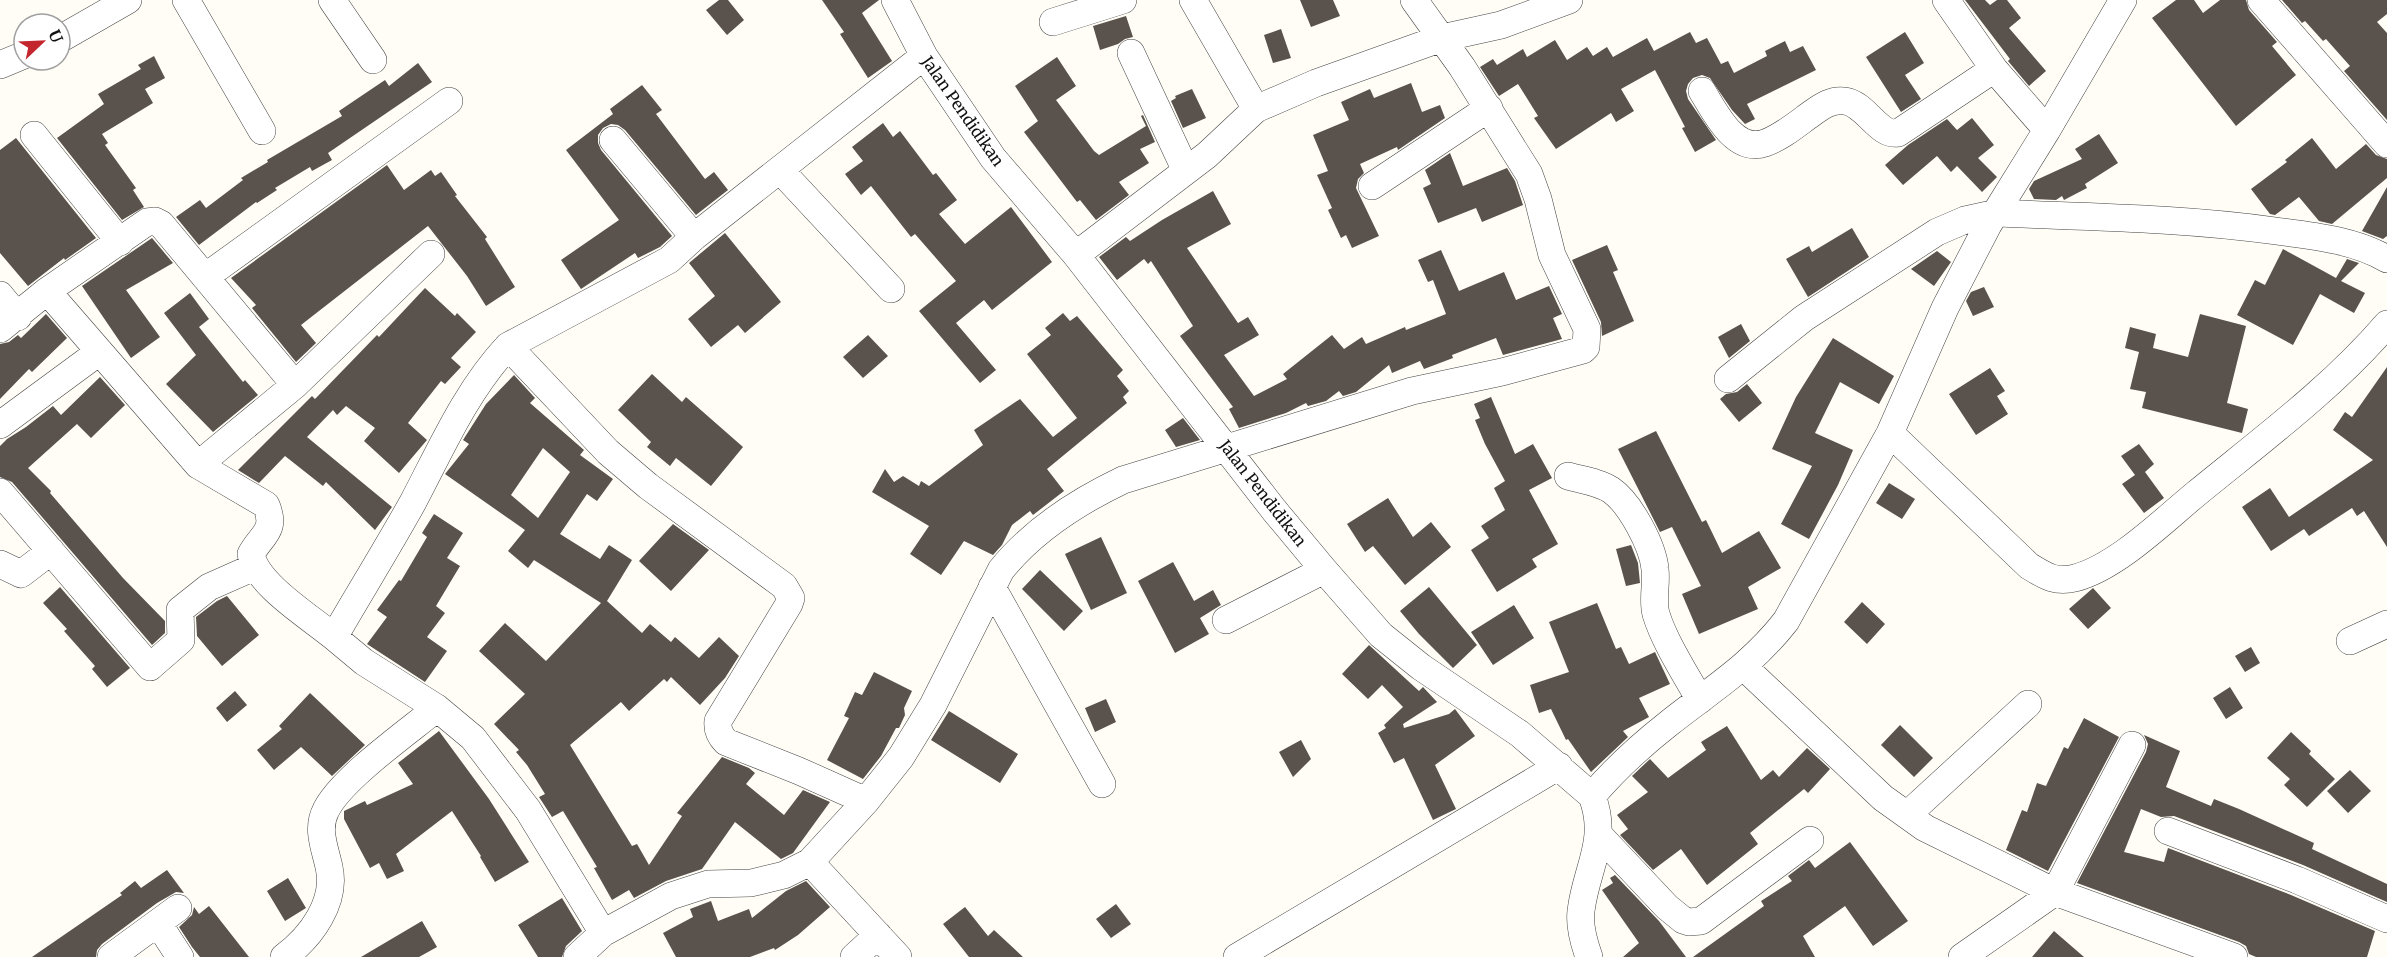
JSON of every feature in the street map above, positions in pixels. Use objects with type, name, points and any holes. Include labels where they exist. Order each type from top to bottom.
[{"type":"street","points":[[72,32],[128,0]]},
{"type":"street","points":[[186,0],[262,131]]},
{"type":"street","points":[[332,0],[373,60]]},
{"type":"street","name":"Jalan Pendidikan","points":[[895,0],[924,56],[993,158],[1076,255],[1274,510],[1324,570],[1389,641],[1420,667],[1520,734],[1592,796]]},
{"type":"street","points":[[1053,22],[1123,0]]},
{"type":"street","points":[[1193,0],[1256,109]]},
{"type":"street","points":[[577,957],[603,933],[645,908],[692,888],[708,884],[751,883],[784,875],[810,862],[866,801],[901,757],[933,705],[1001,570],[1016,552],[1057,518],[1098,492],[1123,480],[1412,391],[1502,372],[1583,350],[1586,347],[1587,329],[1552,255],[1529,174],[1489,108],[1414,0]]},
{"type":"street","points":[[1076,255],[1207,154],[1256,109],[1316,83],[1442,38],[1501,25],[1569,0]]},
{"type":"street","points":[[1946,0],[1994,69],[2047,130]]},
{"type":"street","points":[[1589,957],[1582,932],[1581,912],[1600,836],[1598,811],[1592,796],[1635,752],[1744,667],[1770,642],[1786,621],[1890,433],[1945,308],[1997,213],[2123,0]]},
{"type":"street","points":[[2261,0],[2387,144]]},
{"type":"street","points":[[1131,53],[1186,171]]},
{"type":"street","points":[[334,637],[412,504],[466,399],[492,363],[508,346],[669,260],[694,237],[924,56]]},
{"type":"street","points":[[1702,91],[1722,124],[1736,137],[1760,144],[1777,137],[1822,106],[1842,101],[1861,107],[1883,129],[1895,134],[1914,124],[1994,69]]},
{"type":"street","points":[[205,277],[449,101]]},
{"type":"street","points":[[1372,186],[1489,108]]},
{"type":"street","points":[[34,135],[120,242]]},
{"type":"street","points":[[614,140],[694,237]]},
{"type":"street","points":[[780,171],[891,289]]},
{"type":"street","points":[[1728,379],[1803,318],[1928,238],[1965,220],[1997,213],[2228,224],[2320,237],[2365,249],[2387,259]]},
{"type":"street","points":[[0,295],[9,323],[47,291],[147,222],[155,221],[161,224],[295,385]]},
{"type":"street","points":[[198,465],[295,385],[432,254]]},
{"type":"street","points":[[47,291],[198,465],[266,505],[271,516],[270,527],[252,552],[254,567],[266,582],[364,662],[437,708],[473,738],[528,810],[603,933]]},
{"type":"street","points":[[1890,433],[2029,566],[2049,579],[2073,579],[2091,573],[2115,558],[2162,522],[2325,388],[2363,352],[2387,324]]},
{"type":"street","points":[[508,346],[608,452],[648,486],[784,586],[789,594],[791,598],[789,604],[718,721],[718,730],[722,738],[726,742],[866,801]]},
{"type":"street","points":[[0,424],[99,352]]},
{"type":"street","points":[[1568,476],[1611,490],[1620,497],[1640,528],[1654,559],[1656,572],[1654,604],[1658,622],[1700,700]]},
{"type":"street","points":[[0,492],[150,666],[181,640],[180,610],[209,587],[254,567]]},
{"type":"street","points":[[0,564],[21,574],[51,551]]},
{"type":"street","points":[[1226,620],[1324,570]]},
{"type":"street","points":[[992,587],[1102,784]]},
{"type":"street","points":[[2350,641],[2387,624]]},
{"type":"street","points":[[1744,667],[1883,798],[1952,842],[2055,892],[2234,957]]},
{"type":"street","points":[[1907,815],[2028,704]]},
{"type":"street","points":[[284,957],[318,922],[329,894],[330,871],[320,826],[325,811],[335,795],[355,776],[437,708]]},
{"type":"street","points":[[1962,957],[2055,892],[2132,745]]},
{"type":"street","points":[[1237,957],[1559,766]]},
{"type":"street","points":[[2168,831],[2297,880],[2387,919]]},
{"type":"street","points":[[1600,836],[1667,907],[1689,922],[1701,921],[1810,840]]},
{"type":"street","points":[[810,862],[898,957]]},
{"type":"street","points":[[111,957],[168,915],[180,957]]},
{"type":"street","points":[[854,957],[878,935]]},
{"type":"building","points":[[719,0],[728,0],[744,20],[727,35],[706,10]]},
{"type":"building","points":[[822,0],[879,0],[862,13],[892,61],[868,78],[840,34],[844,32]]},
{"type":"building","points":[[1300,0],[1333,0],[1340,16],[1311,27]]},
{"type":"building","points":[[1965,0],[1985,0],[1990,5],[1997,0],[2007,0],[2021,18],[2009,28],[2046,71],[2029,86],[2008,61],[2010,59]]},
{"type":"building","points":[[2176,0],[2194,0],[2203,13],[2220,0],[2246,0],[2249,10],[2277,42],[2272,46],[2296,75],[2236,126],[2152,18]]},
{"type":"building","points":[[2282,0],[2387,0],[2387,14],[2377,22],[2387,33],[2387,120],[2344,71],[2350,66],[2326,39],[2323,41],[2305,21],[2302,23]]},
{"type":"building","points":[[1126,16],[1133,37],[1100,50],[1093,26]]},
{"type":"building","points":[[1281,29],[1291,58],[1273,63],[1264,35]]},
{"type":"building","points":[[1690,32],[1696,43],[1707,38],[1721,64],[1728,61],[1734,73],[1767,56],[1765,51],[1785,41],[1790,52],[1803,46],[1816,70],[1747,104],[1755,119],[1745,124],[1732,110],[1710,78],[1702,75],[1693,78],[1686,91],[1688,99],[1716,140],[1695,152],[1682,128],[1685,127],[1655,70],[1621,89],[1634,111],[1616,122],[1611,113],[1556,149],[1534,118],[1538,116],[1518,84],[1499,96],[1480,67],[1493,59],[1497,65],[1523,49],[1527,57],[1555,40],[1567,60],[1587,47],[1593,56],[1607,47],[1613,57],[1647,38],[1654,51]]},
{"type":"building","points":[[1905,32],[1924,63],[1905,75],[1921,99],[1901,112],[1866,57]]},
{"type":"building","points":[[154,56],[165,78],[145,89],[153,103],[102,134],[108,143],[105,145],[136,188],[133,190],[144,207],[122,220],[57,138],[104,104],[98,94],[141,69],[138,65]]},
{"type":"building","points":[[1057,57],[1076,86],[1056,100],[1094,151],[1099,155],[1146,126],[1141,116],[1143,115],[1155,142],[1140,149],[1149,163],[1119,182],[1129,195],[1096,220],[1080,200],[1077,202],[1024,132],[1038,121],[1015,86]]},
{"type":"building","points":[[418,63],[432,82],[328,153],[332,160],[312,171],[310,167],[275,188],[277,190],[256,202],[199,245],[176,217],[200,200],[206,208],[243,180],[241,178],[268,162],[267,160],[342,116],[339,111],[385,80],[389,86]]},
{"type":"building","points":[[1411,83],[1422,112],[1440,105],[1445,118],[1398,150],[1397,147],[1360,164],[1364,173],[1358,179],[1356,188],[1379,236],[1352,248],[1346,235],[1341,238],[1328,210],[1332,208],[1317,175],[1328,171],[1313,135],[1349,120],[1341,102],[1370,89],[1374,98]]},
{"type":"building","points":[[642,85],[662,110],[656,114],[705,179],[714,172],[728,190],[696,215],[625,130],[618,125],[611,124],[603,128],[598,135],[601,150],[672,236],[660,247],[638,258],[635,253],[581,289],[561,260],[619,220],[566,150],[613,114],[610,109]]},
{"type":"building","points":[[1192,89],[1206,118],[1183,128],[1171,101],[1176,98],[1175,96]]},
{"type":"building","points":[[1972,118],[1994,145],[1978,158],[1997,177],[1982,192],[1957,166],[1951,172],[1937,156],[1903,185],[1885,165],[1908,145],[1947,119],[1957,130]]},
{"type":"building","points":[[883,123],[893,137],[900,131],[933,175],[936,173],[957,200],[939,214],[965,244],[1011,207],[1052,262],[992,310],[984,300],[956,323],[996,370],[980,383],[919,311],[956,281],[915,234],[911,237],[871,186],[861,195],[845,174],[863,161],[852,147]]},
{"type":"building","points":[[2099,134],[2118,163],[2085,184],[2087,188],[2064,200],[2062,196],[2056,200],[2034,199],[2029,189],[2034,181],[2082,159],[2075,149]]},
{"type":"building","points":[[16,138],[96,238],[65,260],[64,258],[28,286],[0,253],[0,150]]},
{"type":"building","points":[[2312,138],[2336,169],[2366,144],[2376,155],[2387,159],[2387,178],[2332,224],[2319,221],[2299,197],[2275,215],[2270,214],[2251,189],[2287,162],[2285,160]]},
{"type":"building","points":[[1450,153],[1463,186],[1507,168],[1515,181],[1523,205],[1482,222],[1476,208],[1438,223],[1423,188],[1431,184],[1425,170]]},
{"type":"building","points":[[387,165],[404,190],[431,170],[435,176],[441,172],[457,195],[455,196],[487,237],[485,239],[515,287],[486,306],[467,276],[428,226],[301,325],[316,343],[296,362],[252,308],[256,305],[231,278]]},
{"type":"building","points":[[2387,187],[2387,236],[2383,239],[2362,231]]},
{"type":"building","points":[[1213,191],[1231,224],[1187,248],[1238,323],[1248,317],[1259,335],[1224,355],[1254,396],[1287,379],[1283,374],[1332,335],[1344,349],[1362,337],[1366,344],[1405,327],[1406,330],[1446,314],[1433,280],[1428,282],[1418,260],[1441,250],[1459,291],[1504,272],[1516,300],[1549,286],[1562,314],[1553,318],[1562,339],[1503,355],[1496,338],[1424,369],[1420,361],[1392,373],[1389,365],[1356,392],[1343,396],[1339,391],[1326,401],[1308,406],[1306,403],[1286,413],[1239,428],[1229,409],[1233,407],[1180,336],[1193,326],[1151,261],[1148,264],[1144,259],[1117,280],[1099,257],[1126,237],[1130,241]]},
{"type":"building","points":[[1852,228],[1869,257],[1808,297],[1786,259],[1809,246],[1812,252]]},
{"type":"building","points":[[725,233],[781,302],[745,333],[738,325],[711,347],[688,319],[715,296],[689,263]]},
{"type":"building","points":[[152,238],[173,263],[126,290],[160,337],[131,358],[82,286]]},
{"type":"building","points":[[1607,245],[1618,270],[1613,272],[1634,321],[1602,336],[1601,322],[1572,260]]},
{"type":"building","points":[[2283,249],[2336,278],[2347,259],[2359,263],[2341,281],[2365,293],[2354,313],[2320,294],[2293,345],[2237,315],[2255,280],[2265,285]]},
{"type":"building","points":[[1937,251],[1951,262],[1934,286],[1911,269]]},
{"type":"building","points":[[1984,287],[1994,307],[1973,316],[1966,301],[1971,292]]},
{"type":"building","points":[[425,288],[455,316],[457,313],[476,332],[451,358],[461,367],[445,384],[441,381],[408,423],[427,440],[399,473],[364,441],[375,428],[346,406],[337,415],[333,410],[307,437],[392,507],[375,530],[326,482],[323,486],[285,456],[259,483],[238,470],[312,396],[315,399],[377,335],[379,337]]},
{"type":"building","points":[[190,293],[209,319],[199,327],[243,382],[245,380],[258,395],[213,432],[166,384],[196,355],[164,313]]},
{"type":"building","points":[[1063,313],[1070,321],[1077,316],[1123,370],[1117,376],[1129,391],[1123,397],[1127,403],[1047,469],[1064,491],[1033,515],[1030,511],[1012,525],[1002,545],[993,555],[964,541],[941,575],[910,554],[929,526],[872,492],[885,469],[894,482],[903,476],[919,486],[921,481],[929,486],[983,445],[974,430],[1020,399],[1053,437],[1077,418],[1027,354],[1051,335],[1045,328]]},
{"type":"building","points":[[46,314],[67,338],[32,372],[29,369],[0,399],[0,344],[9,342],[18,335],[21,338]]},
{"type":"building","points":[[2200,314],[2246,326],[2227,403],[2248,409],[2242,433],[2142,408],[2146,392],[2130,389],[2139,352],[2125,348],[2130,327],[2156,334],[2153,348],[2188,357]]},
{"type":"building","points":[[1741,324],[1750,341],[1729,358],[1718,337]]},
{"type":"building","points":[[868,335],[888,356],[863,378],[843,357]]},
{"type":"building","points":[[1833,338],[1894,376],[1879,404],[1840,382],[1815,433],[1853,450],[1838,485],[1809,539],[1781,524],[1812,466],[1772,449],[1796,397]]},
{"type":"building","points":[[2387,367],[2387,547],[2364,511],[2357,516],[2352,508],[2309,536],[2304,529],[2271,551],[2242,507],[2270,488],[2289,517],[2373,460],[2333,430],[2345,412],[2352,417]]},
{"type":"building","points":[[1990,368],[2005,391],[1997,396],[2008,414],[1976,435],[1949,394]]},
{"type":"building","points":[[652,374],[682,402],[686,397],[743,447],[711,486],[676,458],[670,466],[647,447],[651,442],[618,410]]},
{"type":"building","points":[[514,375],[535,398],[530,403],[584,450],[580,455],[613,479],[597,501],[587,494],[560,534],[600,559],[609,545],[632,560],[607,601],[642,633],[650,624],[671,642],[675,637],[699,658],[719,637],[739,656],[725,678],[700,705],[671,677],[667,682],[664,679],[629,711],[621,702],[570,745],[632,846],[637,844],[649,865],[682,816],[677,813],[722,757],[749,768],[755,773],[746,784],[784,815],[803,790],[830,802],[793,853],[781,859],[735,822],[702,869],[666,881],[634,898],[629,890],[612,900],[594,868],[597,867],[563,811],[552,817],[539,797],[545,794],[516,752],[519,750],[494,724],[525,694],[479,651],[505,623],[546,661],[601,603],[534,560],[528,568],[508,551],[525,530],[445,474],[469,444],[463,440],[486,404]],"holes":[[[543,448],[570,472],[538,518],[511,495]]]},
{"type":"building","points":[[100,377],[125,405],[91,438],[77,424],[28,468],[51,491],[50,493],[123,578],[165,621],[165,633],[152,645],[12,482],[0,477],[0,446],[7,439],[53,406],[61,415]]},
{"type":"building","points":[[1747,384],[1762,403],[1739,422],[1720,399],[1726,394],[1737,392]]},
{"type":"building","points":[[1491,397],[1515,454],[1533,444],[1552,478],[1529,490],[1558,544],[1532,559],[1537,567],[1497,592],[1471,550],[1489,538],[1481,526],[1505,510],[1494,488],[1505,481],[1475,420],[1480,418],[1474,404]]},
{"type":"building","points":[[1183,418],[1200,440],[1176,447],[1165,430]]},
{"type":"building","points":[[1656,431],[1702,522],[1706,520],[1722,553],[1759,531],[1781,568],[1748,587],[1758,609],[1699,634],[1682,594],[1701,586],[1672,527],[1660,532],[1618,449]]},
{"type":"building","points":[[2139,444],[2154,464],[2145,472],[2164,498],[2144,513],[2122,484],[2135,475],[2121,456]]},
{"type":"building","points":[[1889,483],[1915,499],[1902,519],[1876,503]]},
{"type":"building","points":[[1388,498],[1413,537],[1431,522],[1451,547],[1405,585],[1373,546],[1365,552],[1347,524]]},
{"type":"building","points":[[434,514],[463,533],[447,558],[460,566],[436,606],[445,613],[427,637],[447,651],[425,682],[367,644],[387,617],[377,610],[399,580],[401,581],[427,537],[422,533]]},
{"type":"building","points":[[673,524],[709,550],[671,591],[639,561]]},
{"type":"building","points":[[1101,537],[1127,593],[1091,610],[1065,554]]},
{"type":"building","points":[[1631,545],[1638,563],[1640,583],[1626,586],[1616,549]]},
{"type":"building","points":[[1173,562],[1194,601],[1213,590],[1221,605],[1200,618],[1209,634],[1175,653],[1138,581]]},
{"type":"building","points":[[1040,570],[1083,611],[1064,631],[1022,589]]},
{"type":"building","points":[[60,587],[130,668],[107,687],[92,669],[95,666],[64,631],[67,629],[43,603]]},
{"type":"building","points":[[1429,587],[1477,645],[1453,668],[1400,611]]},
{"type":"building","points":[[2093,588],[2111,608],[2088,629],[2069,609]]},
{"type":"building","points":[[227,596],[259,635],[222,666],[197,636],[196,617]]},
{"type":"building","points":[[1862,602],[1885,624],[1867,644],[1844,622]]},
{"type":"building","points":[[1597,603],[1616,649],[1621,647],[1629,664],[1655,652],[1670,684],[1639,698],[1649,717],[1623,731],[1628,737],[1591,772],[1568,739],[1566,740],[1551,709],[1539,713],[1530,685],[1569,672],[1549,622]]},
{"type":"building","points":[[1514,605],[1534,638],[1493,665],[1471,632]]},
{"type":"building","points":[[1369,645],[1419,691],[1423,687],[1437,702],[1403,724],[1404,728],[1449,714],[1455,709],[1475,736],[1435,765],[1456,809],[1433,820],[1404,758],[1394,763],[1378,733],[1386,728],[1384,725],[1403,707],[1382,685],[1368,699],[1342,674]]},
{"type":"building","points":[[2251,647],[2260,663],[2245,672],[2235,656]]},
{"type":"building","points":[[874,672],[912,691],[904,708],[905,715],[899,728],[896,728],[881,756],[863,779],[827,760],[849,718],[844,716],[855,692],[862,695]]},
{"type":"building","points":[[2230,687],[2243,708],[2226,719],[2213,698]]},
{"type":"building","points":[[235,691],[247,705],[227,722],[216,708]]},
{"type":"building","points":[[310,693],[365,745],[332,776],[301,747],[274,770],[257,750],[282,729],[279,726]]},
{"type":"building","points":[[1106,699],[1116,722],[1095,732],[1085,708]]},
{"type":"building","points":[[949,711],[1018,754],[1000,783],[931,740]]},
{"type":"building","points":[[2084,718],[2119,737],[2048,871],[2006,850],[2022,810],[2027,812],[2037,783],[2046,786],[2064,747],[2068,749]]},
{"type":"building","points":[[1900,725],[1933,758],[1914,777],[1881,745]]},
{"type":"building","points":[[1727,726],[1761,780],[1773,770],[1779,777],[1807,748],[1830,769],[1808,793],[1804,789],[1750,833],[1758,844],[1707,885],[1681,849],[1653,870],[1620,835],[1628,829],[1617,815],[1648,792],[1632,776],[1650,759],[1668,778],[1706,750],[1701,742]]},
{"type":"building","points":[[439,731],[489,799],[529,862],[495,882],[452,811],[396,854],[404,871],[387,879],[379,863],[370,868],[344,819],[344,811],[365,801],[367,805],[413,784],[398,763]]},
{"type":"building","points":[[2291,732],[2311,751],[2309,754],[2335,779],[2307,807],[2284,785],[2290,779],[2267,758]]},
{"type":"building","points":[[2144,735],[2180,751],[2166,787],[2211,806],[2214,799],[2314,843],[2312,849],[2387,884],[2387,902],[2303,865],[2174,816],[2161,817],[2141,809],[2124,852],[2164,862],[2168,848],[2291,895],[2375,931],[2367,957],[2256,957],[2249,954],[2246,946],[2239,942],[2077,883],[2146,752],[2148,744]]},
{"type":"building","points":[[1301,740],[1311,759],[1293,777],[1279,752]]},
{"type":"building","points":[[2350,770],[2371,791],[2348,813],[2327,791]]},
{"type":"building","points":[[1850,842],[1908,921],[1873,946],[1845,906],[1803,936],[1815,957],[1693,957],[1764,906],[1761,901],[1792,881],[1788,876],[1809,860],[1815,868]]},
{"type":"building","points":[[167,870],[184,893],[176,892],[157,903],[102,944],[97,950],[96,957],[32,957],[122,895],[120,893],[135,881],[141,888]]},
{"type":"building","points":[[1615,875],[1659,921],[1686,957],[1623,957],[1639,943],[1602,890],[1613,883],[1610,878]]},
{"type":"building","points":[[288,878],[306,908],[285,921],[267,891]]},
{"type":"building","points":[[806,881],[830,907],[798,935],[775,950],[774,948],[750,957],[676,957],[663,933],[693,917],[690,909],[711,901],[718,921],[749,909],[752,918],[786,891]]},
{"type":"building","points":[[562,898],[582,931],[566,946],[562,957],[538,957],[518,925]]},
{"type":"building","points":[[1116,904],[1131,924],[1111,938],[1096,919]]},
{"type":"building","points":[[209,906],[249,957],[200,957],[192,947],[179,927],[192,915],[194,907],[199,914]]},
{"type":"building","points":[[965,907],[988,936],[994,930],[1023,957],[969,957],[943,924]]},
{"type":"building","points":[[422,921],[437,947],[419,957],[361,957]]},
{"type":"building","points":[[2054,931],[2084,957],[2032,957]]}]
